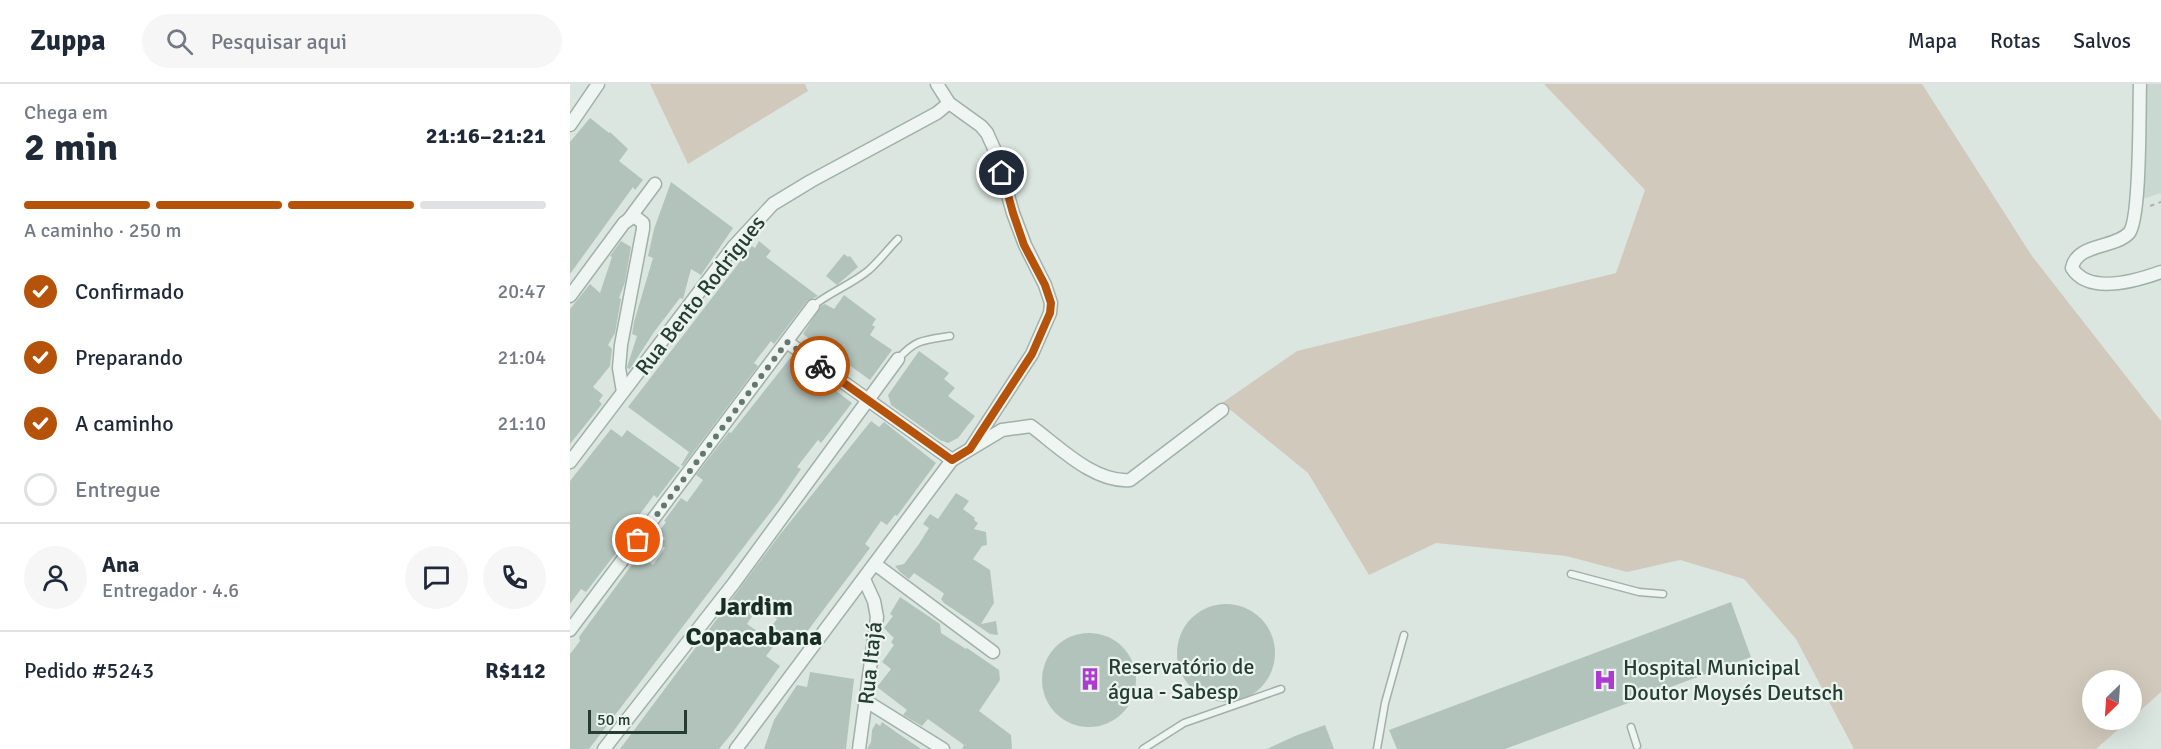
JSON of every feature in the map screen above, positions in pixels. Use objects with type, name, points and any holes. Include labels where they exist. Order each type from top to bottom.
[{"type":"street","points":[[570,125],[598,84]]},
{"type":"street","points":[[937,84],[949,103],[987,133],[996,153],[1024,245],[1045,285],[1051,303],[1050,313],[1032,354],[970,449]]},
{"type":"street","points":[[2140,84],[2136,203],[2132,227],[2126,235],[2082,254],[2073,261],[2072,268],[2083,281],[2094,283],[2124,283],[2161,272]]},
{"type":"street","name":"Rua Bento Rodrigues","points":[[570,462],[734,246],[773,204],[937,112],[949,103]]},
{"type":"street","points":[[570,296],[655,184]]},
{"type":"street","points":[[623,392],[619,368],[621,345],[643,229],[640,219],[634,216],[629,219]]},
{"type":"street","points":[[570,630],[813,306]]},
{"type":"street","points":[[787,342],[952,460]]},
{"type":"street","points":[[604,749],[734,583],[898,359]]},
{"type":"street","points":[[736,749],[952,460],[1002,430],[1031,426],[1093,472],[1121,480],[1130,480],[1222,410]]},
{"type":"street","points":[[875,564],[993,652]]},
{"type":"street","name":"Rua Itajá","points":[[859,749],[877,617],[874,601],[864,579]]},
{"type":"street","points":[[866,701],[943,749]]},
{"type":"street","points":[[747,735],[747,749]]},
{"type":"lane","points":[[813,306],[827,294],[869,270],[898,239]]},
{"type":"lane","points":[[898,359],[911,345],[920,340],[950,336]]},
{"type":"lane","points":[[1571,574],[1639,592],[1663,594]]},
{"type":"lane","points":[[1377,749],[1385,703],[1404,635]]},
{"type":"lane","points":[[1143,749],[1184,723],[1281,689]]},
{"type":"lane","points":[[1631,727],[1637,746]]},
{"type":"shaded area","points":[[650,84],[805,84],[808,91],[688,164]]},
{"type":"shaded area","points":[[1544,84],[1922,84],[2032,256],[2161,421],[2161,692],[2142,709],[2142,670],[2082,670],[2082,730],[2118,730],[2096,749],[1854,749],[1796,639],[1744,579],[1680,560],[1627,572],[1566,556],[1436,543],[1369,575],[1308,473],[1222,403],[1297,351],[1616,273],[1645,190]]},
{"type":"shaded area","points":[[2143,84],[2161,84],[2161,193],[2143,199]]},
{"type":"building","points":[[590,118],[628,149],[619,161],[643,180],[635,190],[633,187],[570,274],[570,142]]},
{"type":"building","points":[[671,182],[733,228],[701,275],[691,269],[683,299],[680,298],[654,332],[630,369],[627,368],[637,336],[632,334],[634,322],[653,258],[648,256],[654,229]]},
{"type":"building","points":[[621,241],[631,247],[625,282],[619,298],[621,299],[615,333],[608,345],[612,349],[610,366],[593,387],[603,395],[599,401],[602,404],[570,444],[570,309],[590,284],[600,293],[612,257],[610,256]]},
{"type":"building","points":[[759,241],[771,251],[766,257],[818,296],[807,301],[774,344],[771,341],[754,363],[758,366],[683,466],[681,465],[689,452],[628,407],[752,246],[755,248]]},
{"type":"building","points":[[844,254],[850,256],[858,267],[837,285],[826,276]]},
{"type":"building","points":[[844,295],[876,319],[872,325],[875,327],[870,335],[892,350],[870,380],[803,334],[821,306],[825,304],[834,309]]},
{"type":"building","points":[[919,351],[949,373],[944,379],[955,388],[948,396],[975,416],[958,438],[948,443],[940,440],[891,405],[888,395]]},
{"type":"building","points":[[791,357],[852,403],[821,443],[818,440],[797,467],[801,469],[779,501],[589,749],[570,749],[570,654],[580,641],[579,637],[639,555],[653,565],[665,548],[660,544],[665,538],[658,533],[666,522],[664,521],[681,498],[687,502],[703,480],[696,475]]},
{"type":"building","points":[[871,421],[879,427],[884,422],[936,463],[897,516],[895,515],[887,525],[881,521],[865,544],[870,548],[803,637],[796,632],[788,643],[780,638],[766,656],[780,666],[719,749],[620,749],[778,537]],"holes":[[[759,606],[777,619],[764,636],[747,624]]]},
{"type":"building","points":[[611,429],[622,437],[627,430],[680,468],[657,498],[654,495],[631,526],[627,523],[612,544],[619,549],[586,592],[581,589],[570,604],[570,481]]},
{"type":"building","points":[[956,493],[969,501],[963,509],[978,523],[974,529],[986,532],[987,545],[982,546],[973,559],[990,570],[994,603],[981,624],[996,621],[998,635],[990,634],[944,603],[941,599],[944,594],[942,592],[914,573],[909,579],[895,566],[904,564],[919,544],[929,528],[923,524],[930,514],[938,519]]},
{"type":"building","points":[[900,597],[940,624],[941,633],[999,670],[1000,680],[979,711],[1011,735],[1012,749],[962,749],[964,745],[928,719],[922,726],[903,715],[907,710],[877,687],[891,669],[882,662],[894,645],[891,642],[894,638],[884,628],[893,616],[890,614]]},
{"type":"building","name":"Hospital Municipal Doutor Moysés Deutsch","points":[[1731,602],[1751,657],[1505,749],[1397,749],[1389,730]]},
{"type":"building","points":[[1226,604],[1245,608],[1261,618],[1271,634],[1275,653],[1271,672],[1261,688],[1245,698],[1226,702],[1207,698],[1191,688],[1181,672],[1177,653],[1181,634],[1191,618],[1207,608]]},
{"type":"building","name":"Reservatório de água - Sabesp","points":[[1089,633],[1107,637],[1122,647],[1132,662],[1136,680],[1132,698],[1122,713],[1107,723],[1089,727],[1071,723],[1056,713],[1046,698],[1042,680],[1046,662],[1056,647],[1071,637]]},
{"type":"building","points":[[810,672],[854,679],[846,749],[764,749],[774,720],[797,685],[807,687]]},
{"type":"building","points":[[882,722],[921,749],[867,749],[871,742],[872,730],[876,723],[880,726]]},
{"type":"building","points":[[1325,725],[1334,749],[1267,749],[1295,736]]},
{"type":"way so far","points":[[638,540],[787,342],[820,366]]},
{"type":"place","name":"Reservatório de água - Sabesp","points":[[1090,679]]},
{"type":"place","name":"Hospital Municipal Doutor Moysés Deutsch","points":[[1605,680]]},
{"type":"district","name":"Jardim Copacabana","points":[[754,622]]},
{"type":"route","points":[[820,366],[952,460],[970,449],[1032,354],[1050,313],[1051,303],[1045,285],[1024,245],[1002,173]]}]
